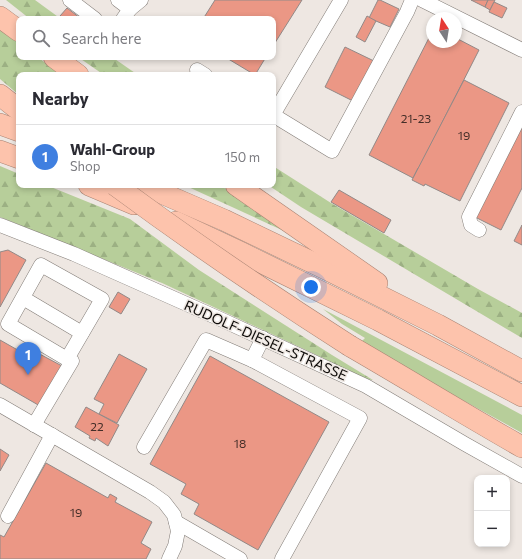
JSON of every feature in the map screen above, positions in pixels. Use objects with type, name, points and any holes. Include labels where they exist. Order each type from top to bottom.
[{"type":"highway","points":[[0,17],[16,29]]},
{"type":"highway","points":[[58,60],[74,72]]},
{"type":"highway","points":[[0,95],[16,108]]},
{"type":"highway","points":[[0,124],[16,131]]},
{"type":"highway","points":[[0,151],[16,157]]},
{"type":"highway","points":[[97,188],[182,225],[264,264],[378,320],[522,396]]},
{"type":"highway","points":[[119,188],[225,264],[287,306],[350,346],[522,447]]},
{"type":"highway","points":[[150,188],[224,220],[326,269],[438,325],[522,371]]},
{"type":"highway","points":[[240,188],[438,325]]},
{"type":"street","points":[[70,0],[90,16]]},
{"type":"street","points":[[118,0],[131,9]]},
{"type":"street","points":[[276,110],[341,0]]},
{"type":"street","points":[[276,117],[332,151],[412,0]]},
{"type":"street","points":[[422,0],[522,50]]},
{"type":"street","points":[[479,230],[471,225],[468,217],[522,112]]},
{"type":"street","name":"RUDOLF-DIESEL-STRASSE","points":[[0,225],[81,258],[263,338],[366,386],[522,476]]},
{"type":"street","points":[[34,425],[72,361],[67,359],[8,324],[41,265],[102,299],[67,359]]},
{"type":"street","points":[[23,298],[82,333]]},
{"type":"street","points":[[252,360],[263,338]]},
{"type":"street","points":[[144,447],[206,340],[252,360],[360,418],[282,559]]},
{"type":"street","points":[[0,405],[150,492],[164,502],[174,515],[178,531],[175,546],[169,559]]},
{"type":"street","points":[[8,516],[52,435]]},
{"type":"street","points":[[176,522],[240,559]]},
{"type":"green space","points":[[6,0],[35,0],[57,16],[26,16]]},
{"type":"green space","points":[[0,26],[16,39],[16,60],[42,60],[56,72],[16,72],[16,92],[0,79]]},
{"type":"green space","points":[[82,60],[116,60],[134,72],[100,72]]},
{"type":"green space","points":[[0,166],[16,173],[16,188],[53,188],[130,219],[199,270],[373,380],[364,379],[323,358],[162,283],[0,217]]},
{"type":"green space","points":[[276,168],[331,203],[522,313],[522,338],[301,207],[272,188],[276,188]]},
{"type":"green space","points":[[191,188],[224,188],[295,236]]},
{"type":"green space","points":[[323,309],[522,415],[522,433],[361,342],[365,338],[342,324]]},
{"type":"building","points":[[215,0],[302,0],[276,41],[276,16],[205,16]]},
{"type":"building","points":[[378,0],[399,9],[390,27],[369,18]]},
{"type":"building","points":[[471,0],[488,0],[485,7]]},
{"type":"building","points":[[488,0],[495,0],[490,10],[485,7]]},
{"type":"building","points":[[494,2],[507,8],[502,18],[489,12]]},
{"type":"building","points":[[67,8],[77,16],[60,16]]},
{"type":"building","points":[[367,16],[376,21],[365,42],[356,37]]},
{"type":"building","points":[[462,41],[479,50],[413,178],[369,155],[426,44],[426,48],[462,48]]},
{"type":"building","points":[[345,47],[374,61],[353,101],[325,87]]},
{"type":"building","points":[[230,60],[264,60],[257,72],[250,72]]},
{"type":"building","points":[[464,80],[509,103],[460,201],[425,184],[424,186],[412,180]]},
{"type":"building","points":[[522,123],[522,188],[501,230],[475,217]]},
{"type":"building","points":[[339,190],[391,220],[384,233],[331,202]]},
{"type":"building","points":[[522,225],[522,245],[514,241]]},
{"type":"building","points":[[8,250],[26,260],[0,307],[0,252]]},
{"type":"building","points":[[118,292],[130,299],[121,314],[109,307]]},
{"type":"building","points":[[0,340],[30,357],[34,351],[62,366],[40,406],[0,383]]},
{"type":"building","points":[[119,354],[147,369],[117,423],[99,414],[104,404],[94,399]]},
{"type":"building","points":[[210,356],[329,422],[258,550],[194,514],[199,504],[181,494],[186,484],[150,464]]},
{"type":"building","points":[[86,407],[119,425],[108,446],[96,438],[95,441],[89,438],[90,436],[75,427]]},
{"type":"building","points":[[0,449],[9,455],[0,471]]},
{"type":"building","points":[[46,463],[108,498],[110,494],[117,498],[115,502],[152,522],[141,543],[151,549],[146,559],[0,559],[0,535],[4,537]]},
{"type":"place","name":"Wahl-Group","points":[[28,375]]}]
